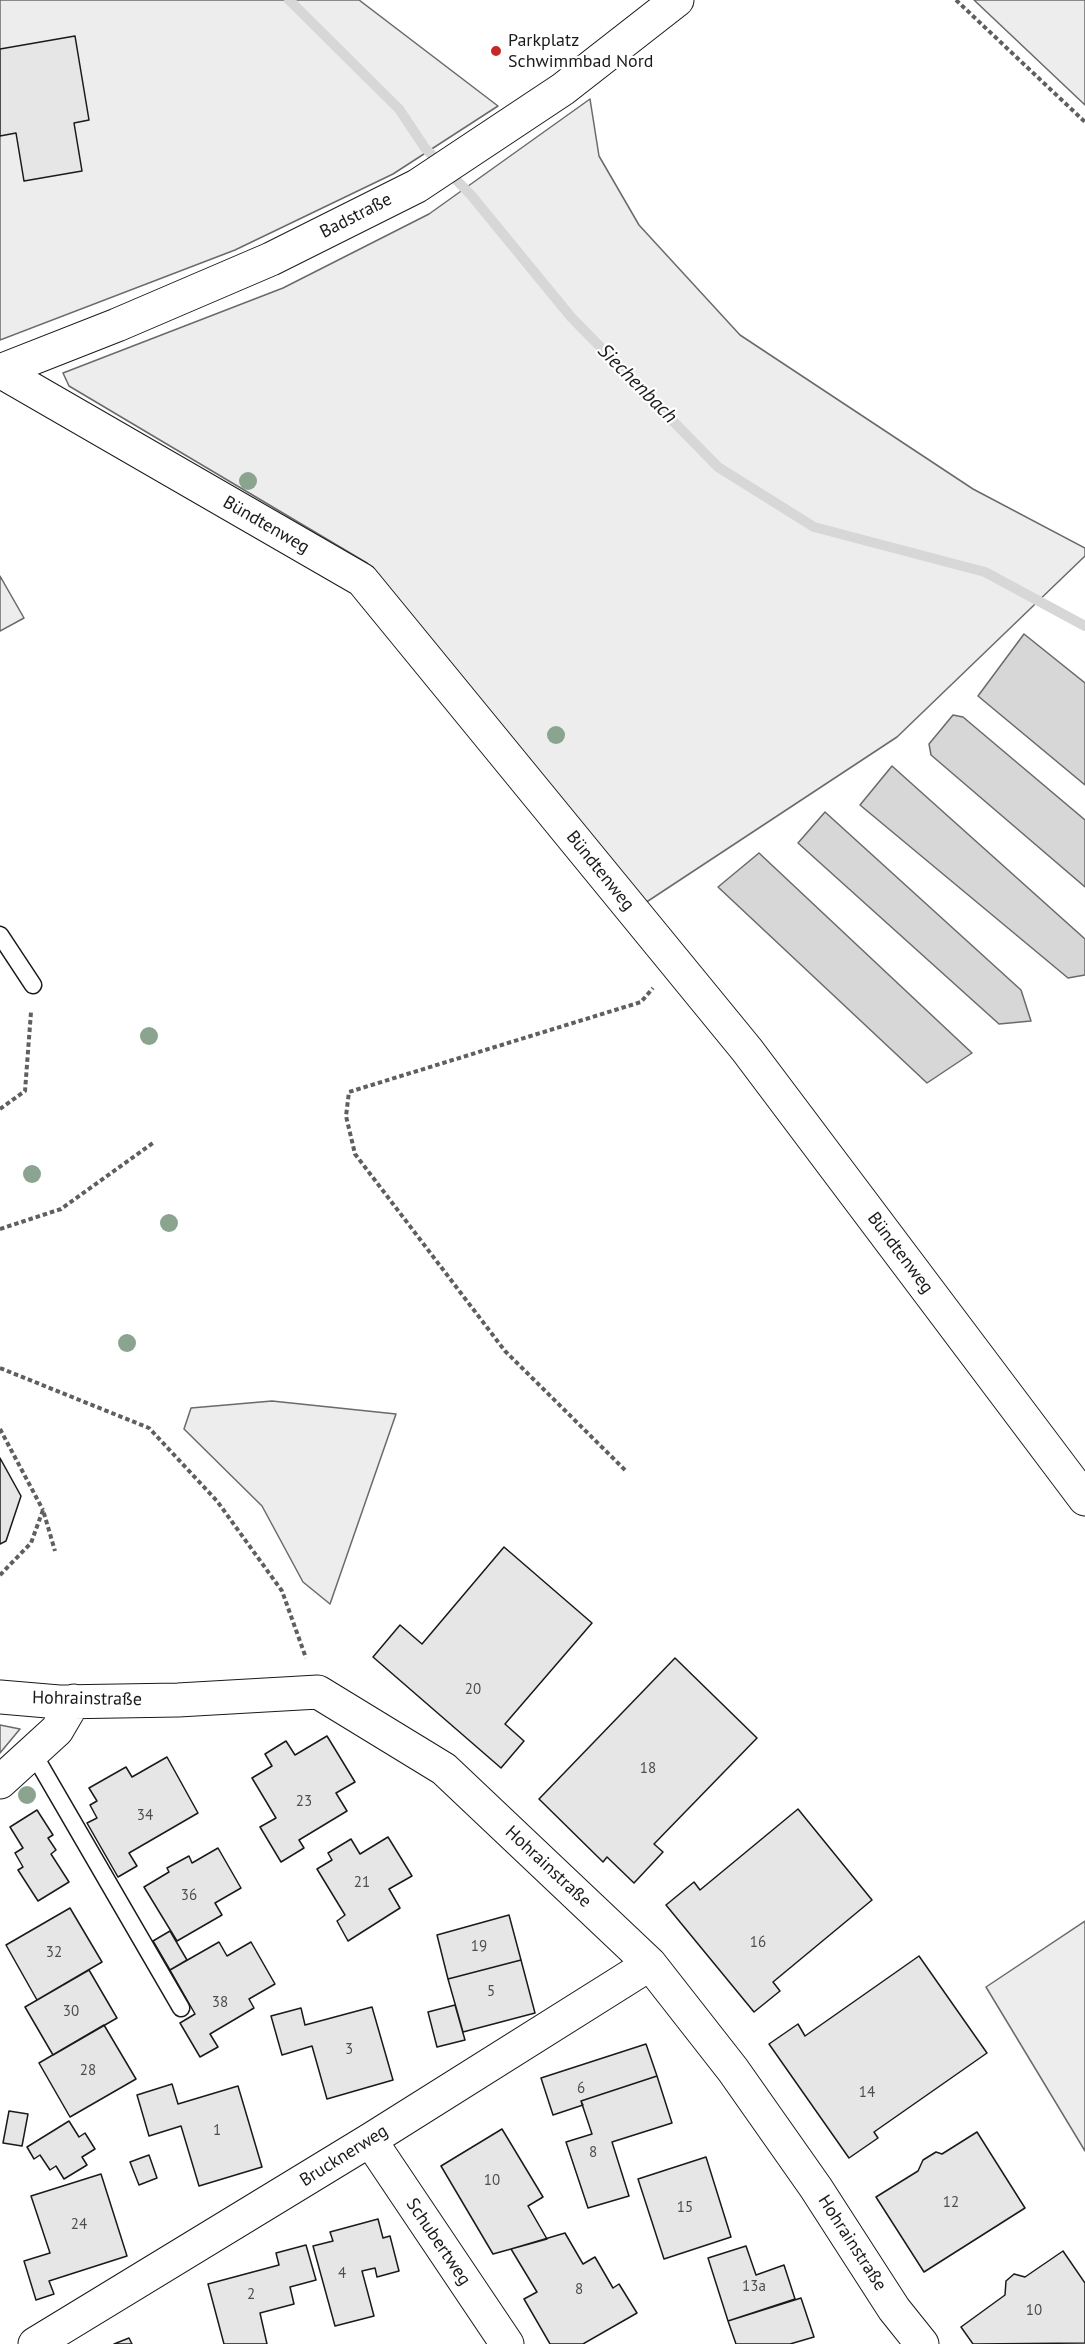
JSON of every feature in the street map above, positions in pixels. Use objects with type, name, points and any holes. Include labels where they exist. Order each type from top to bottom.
[{"type":"street","name":"Badstraße","points":[[0,371],[117,325],[271,259],[417,186],[563,88],[677,0]]},
{"type":"street","name":"Bündtenweg","points":[[0,371],[362,580],[747,1050],[1085,1498]]},
{"type":"street","name":"Hohrainstraße","points":[[0,1697],[74,1701],[178,1700],[318,1692],[444,1769],[650,1964],[733,2070],[816,2187],[894,2309],[922,2344]]},
{"type":"street","points":[[0,1782],[57,1730],[74,1701]]},
{"type":"street","name":"Brucknerweg","points":[[35,2344],[370,2140],[650,1964]]},
{"type":"street","name":"Schubertweg","points":[[370,2140],[507,2344]]},
{"type":"lane","points":[[0,935],[33,985]]},
{"type":"lane","points":[[33,1752],[182,2008]]},
{"type":"path","points":[[956,0],[1085,122]]},
{"type":"path","points":[[625,1470],[505,1351],[355,1154],[346,1116],[350,1092],[641,1002],[675,963]]},
{"type":"path","points":[[0,1108],[25,1091],[33,985]]},
{"type":"path","points":[[0,1229],[61,1209],[153,1143]]},
{"type":"path","points":[[0,1368],[149,1428],[218,1501],[282,1591],[318,1692]]},
{"type":"path","points":[[0,1429],[43,1510],[55,1551]]},
{"type":"path","points":[[0,1575],[31,1543],[43,1510]]},
{"type":"shaded area","points":[[0,0],[359,0],[498,106],[393,174],[235,250],[0,340]]},
{"type":"shaded area","points":[[974,0],[1085,0],[1085,105]]},
{"type":"shaded area","points":[[590,99],[599,156],[639,225],[740,335],[973,489],[1085,548],[1085,556],[897,737],[645,903],[367,563],[69,386],[63,373],[283,288],[429,214]]},
{"type":"shaded area","points":[[0,576],[24,618],[0,631]]},
{"type":"shaded area","points":[[1024,634],[1085,683],[1085,785],[978,696]]},
{"type":"shaded area","points":[[953,715],[963,717],[1085,820],[1085,887],[931,755],[929,744]]},
{"type":"shaded area","points":[[892,766],[1085,939],[1085,975],[1068,978],[860,805]]},
{"type":"shaded area","points":[[825,812],[1021,990],[1031,1021],[999,1024],[798,843]]},
{"type":"shaded area","points":[[759,853],[972,1053],[927,1083],[718,887]]},
{"type":"shaded area","points":[[272,1401],[396,1414],[330,1604],[303,1582],[262,1506],[184,1429],[191,1408]]},
{"type":"shaded area","points":[[0,1725],[20,1729],[0,1753]]},
{"type":"shaded area","points":[[1085,1921],[1085,2151],[986,1987]]},
{"type":"building","points":[[75,36],[89,120],[74,123],[82,171],[24,181],[16,133],[0,136],[0,49]]},
{"type":"building","points":[[0,1458],[21,1496],[6,1541],[0,1544]]},
{"type":"building","points":[[504,1547],[592,1623],[505,1724],[524,1741],[501,1768],[373,1657],[400,1625],[422,1644]]},
{"type":"building","points":[[675,1658],[757,1738],[654,1844],[663,1852],[634,1883],[607,1857],[603,1862],[539,1799]]},
{"type":"building","points":[[327,1736],[355,1782],[336,1793],[347,1811],[299,1840],[304,1848],[281,1862],[260,1827],[276,1818],[252,1778],[272,1766],[265,1754],[286,1741],[295,1755]]},
{"type":"building","points":[[167,1757],[198,1813],[129,1853],[137,1866],[118,1877],[87,1823],[97,1818],[90,1805],[97,1801],[89,1788],[126,1767],[132,1777]]},
{"type":"building","points":[[798,1809],[872,1900],[773,1982],[780,1991],[754,2012],[666,1905],[694,1882],[700,1890]]},
{"type":"building","points":[[37,1810],[53,1835],[48,1838],[56,1850],[51,1854],[69,1882],[38,1901],[18,1870],[23,1867],[15,1853],[23,1848],[10,1827]]},
{"type":"building","points":[[388,1837],[412,1876],[389,1889],[400,1908],[348,1941],[337,1921],[345,1915],[317,1869],[332,1860],[328,1853],[351,1839],[360,1854]]},
{"type":"building","points":[[218,1848],[241,1888],[215,1903],[222,1915],[177,1941],[144,1887],[169,1872],[167,1868],[189,1856],[192,1863]]},
{"type":"building","points":[[70,1908],[102,1962],[37,2000],[6,1945]]},
{"type":"building","points":[[509,1915],[521,1960],[448,1979],[437,1935]]},
{"type":"building","points":[[170,1931],[187,1960],[170,1970],[153,1941]]},
{"type":"building","points":[[219,1942],[227,1956],[251,1942],[275,1984],[249,1999],[254,2008],[210,2034],[218,2047],[200,2057],[180,2023],[195,2014],[170,1970]]},
{"type":"building","points":[[919,1956],[987,2053],[874,2132],[878,2138],[849,2158],[769,2044],[798,2024],[805,2036]]},
{"type":"building","points":[[521,1960],[535,2013],[463,2032],[448,1979]]},
{"type":"building","points":[[89,1970],[117,2018],[53,2055],[25,2007]]},
{"type":"building","points":[[455,2005],[465,2040],[437,2047],[428,2012]]},
{"type":"building","points":[[372,2007],[393,2080],[327,2099],[312,2046],[282,2055],[271,2016],[301,2008],[305,2025]]},
{"type":"building","points":[[104,2025],[136,2079],[70,2117],[39,2063]]},
{"type":"building","points":[[646,2044],[657,2076],[581,2101],[583,2105],[553,2115],[541,2078]]},
{"type":"building","points":[[657,2076],[672,2123],[612,2142],[629,2196],[588,2208],[566,2142],[592,2134],[581,2101]]},
{"type":"building","points":[[172,2084],[178,2104],[238,2086],[262,2167],[199,2186],[181,2126],[149,2136],[137,2095]]},
{"type":"building","points":[[9,2111],[28,2114],[22,2146],[3,2143]]},
{"type":"building","points":[[69,2121],[79,2137],[85,2133],[95,2149],[82,2157],[87,2165],[64,2179],[56,2166],[50,2170],[40,2155],[34,2159],[27,2147]]},
{"type":"building","points":[[502,2129],[543,2197],[528,2206],[547,2239],[493,2254],[441,2166]]},
{"type":"building","points":[[977,2132],[1025,2208],[924,2272],[876,2197],[918,2171],[923,2160],[936,2152],[942,2154]]},
{"type":"building","points":[[149,2155],[157,2178],[139,2185],[130,2162]]},
{"type":"building","points":[[706,2157],[731,2237],[664,2259],[638,2179]]},
{"type":"building","points":[[101,2174],[127,2256],[49,2281],[54,2294],[36,2300],[24,2261],[50,2253],[31,2196]]},
{"type":"building","points":[[378,2219],[383,2238],[390,2236],[399,2271],[377,2277],[375,2268],[362,2271],[374,2316],[335,2326],[313,2246],[333,2241],[330,2232]]},
{"type":"building","points":[[565,2233],[583,2264],[595,2257],[613,2288],[619,2284],[637,2313],[583,2344],[550,2344],[524,2299],[537,2292],[511,2249]]},
{"type":"building","points":[[306,2245],[316,2280],[290,2287],[294,2304],[260,2313],[267,2344],[224,2344],[208,2284],[279,2265],[276,2253]]},
{"type":"building","points":[[746,2246],[756,2275],[784,2265],[795,2299],[728,2321],[708,2258]]},
{"type":"building","points":[[1063,2251],[1085,2283],[1085,2343],[973,2344],[961,2327],[1005,2295],[1006,2281],[1014,2274],[1025,2277]]},
{"type":"building","points":[[801,2298],[814,2337],[790,2344],[736,2344],[728,2321]]},
{"type":"building","points":[[129,2338],[132,2344],[114,2344]]},
{"type":"waterway","name":"Siechenbach","points":[[289,0],[399,109],[425,148],[471,195],[571,317],[718,467],[814,527],[985,572],[1085,626]]},
{"type":"place","name":"Parkplatz Schwimmbad Nord","points":[[496,51]]}]
